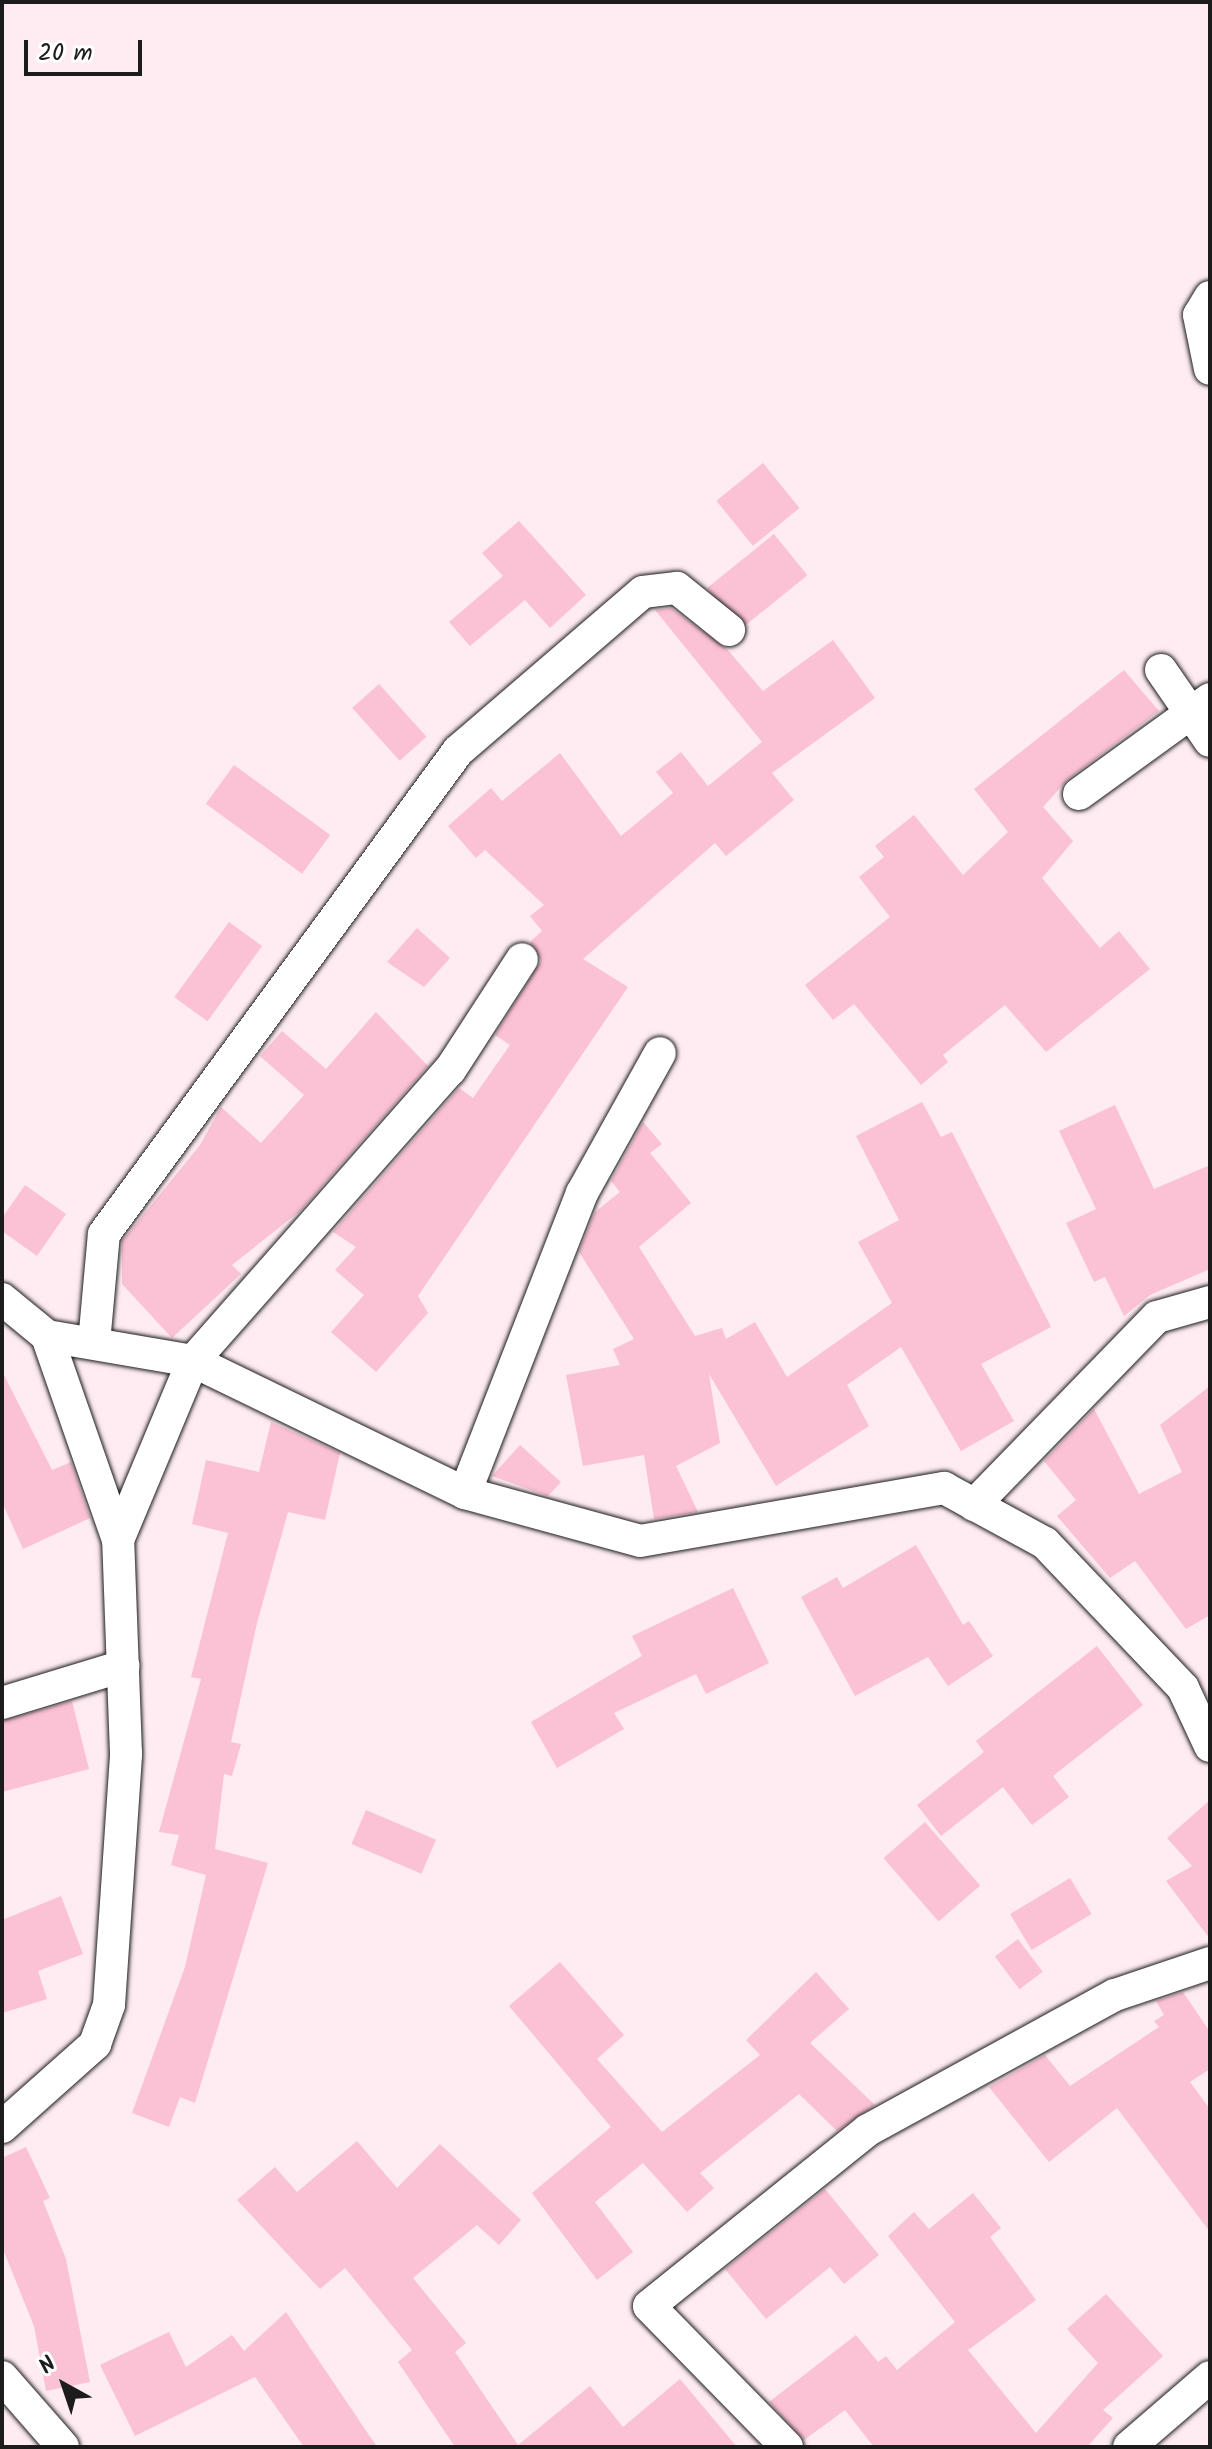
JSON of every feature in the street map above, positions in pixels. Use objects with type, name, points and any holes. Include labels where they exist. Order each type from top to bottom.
[{"type":"street","points":[[1210,297],[1199,315],[1210,369]]},
{"type":"street","points":[[94,1343],[104,1234],[458,751],[643,592],[677,588],[729,630]]},
{"type":"street","points":[[1161,670],[1200,706],[1210,741]]},
{"type":"street","points":[[1079,794],[1200,706]]},
{"type":"street","points":[[118,1540],[193,1361],[450,1070],[522,959]]},
{"type":"street","points":[[465,1493],[582,1193],[660,1053]]},
{"type":"street","points":[[2,1299],[47,1336],[193,1361],[465,1493],[640,1541],[944,1488],[1045,1543],[1197,1682],[1210,1746]]},
{"type":"street","points":[[974,1505],[1157,1317],[1210,1302]]},
{"type":"street","points":[[2,2127],[95,2044],[109,2005],[126,1754],[118,1540],[47,1336]]},
{"type":"street","points":[[2,1703],[123,1666]]},
{"type":"street","points":[[787,2447],[649,2306],[868,2130],[1115,1995],[1210,1963]]},
{"type":"street","points":[[2,2377],[63,2447]]},
{"type":"street","points":[[1129,2447],[1210,2377]]},
{"type":"building","points":[[763,463],[800,508],[753,546],[716,501]]},
{"type":"building","points":[[519,521],[586,595],[550,628],[525,600],[470,646],[449,622],[503,576],[482,553]]},
{"type":"building","points":[[774,534],[807,575],[741,629],[707,588]]},
{"type":"building","points":[[671,608],[727,649],[763,691],[833,640],[875,698],[772,773],[794,800],[726,856],[715,843],[583,959],[628,987],[418,1296],[428,1313],[376,1372],[331,1332],[364,1295],[335,1270],[356,1247],[333,1232],[459,1088],[473,1098],[510,1045],[495,1035],[541,961],[530,942],[542,931],[530,916],[544,905],[485,850],[476,858],[448,826],[491,788],[502,801],[560,753],[621,836],[673,793],[656,772],[681,752],[708,786],[762,742],[655,610]]},
{"type":"building","points":[[1124,670],[1159,711],[1068,779],[1043,807],[1073,841],[1042,878],[1100,948],[1119,931],[1150,969],[1046,1052],[1005,1005],[943,1055],[948,1062],[921,1085],[854,1004],[833,1020],[805,985],[890,917],[859,877],[884,857],[875,846],[914,815],[963,875],[1008,832],[974,789]]},
{"type":"building","points":[[379,684],[427,737],[400,761],[352,708]]},
{"type":"building","points":[[234,765],[330,835],[302,874],[206,804]]},
{"type":"building","points":[[229,922],[262,946],[208,1021],[174,997]]},
{"type":"building","points":[[417,928],[450,958],[424,987],[387,962]]},
{"type":"building","points":[[376,1012],[428,1066],[300,1211],[232,1265],[241,1274],[172,1338],[122,1284],[122,1241],[200,1145],[221,1107],[261,1143],[304,1095],[260,1056],[282,1031],[326,1069]]},
{"type":"building","points":[[922,1102],[941,1137],[952,1132],[1051,1327],[981,1364],[1014,1421],[961,1451],[901,1347],[847,1385],[869,1426],[776,1486],[709,1374],[720,1443],[676,1466],[698,1512],[654,1519],[644,1455],[583,1466],[566,1375],[620,1365],[613,1349],[634,1339],[579,1252],[595,1212],[620,1192],[611,1181],[643,1122],[662,1144],[650,1153],[691,1203],[639,1247],[695,1336],[722,1328],[726,1339],[755,1322],[787,1377],[892,1303],[858,1242],[899,1220],[856,1136]]},
{"type":"building","points":[[1115,1105],[1154,1189],[1210,1165],[1210,1269],[1150,1295],[1124,1316],[1105,1277],[1094,1282],[1066,1223],[1096,1209],[1059,1131]]},
{"type":"building","points":[[25,1185],[66,1214],[37,1256],[2,1231],[2,1218]]},
{"type":"building","points":[[2,1371],[52,1470],[71,1462],[90,1518],[23,1549],[2,1502]]},
{"type":"building","points":[[1210,1386],[1210,1615],[1186,1629],[1135,1561],[1110,1578],[1057,1516],[1076,1500],[1044,1461],[1094,1409],[1139,1494],[1182,1472],[1160,1425]]},
{"type":"building","points":[[271,1422],[340,1453],[325,1520],[288,1512],[257,1623],[231,1742],[241,1744],[232,1776],[224,1774],[215,1849],[268,1863],[195,2103],[180,2097],[169,2127],[132,2113],[185,1967],[206,1875],[171,1865],[179,1835],[159,1832],[201,1679],[191,1677],[228,1533],[192,1524],[206,1460],[259,1472]]},
{"type":"building","points":[[520,1445],[561,1482],[548,1496],[492,1476]]},
{"type":"building","points":[[916,1545],[963,1625],[969,1621],[993,1656],[948,1686],[928,1657],[855,1696],[801,1597],[837,1577],[843,1588]]},
{"type":"building","points":[[733,1588],[769,1663],[706,1694],[696,1674],[614,1713],[624,1729],[557,1768],[531,1722],[642,1656],[632,1636]]},
{"type":"building","points":[[1097,1646],[1143,1705],[1053,1776],[1069,1797],[1032,1825],[1003,1787],[941,1836],[917,1805],[984,1752],[976,1741]]},
{"type":"building","points":[[72,1701],[89,1769],[2,1792],[2,1721]]},
{"type":"building","points":[[1210,1800],[1210,1939],[1166,1881],[1192,1866],[1167,1838]]},
{"type":"building","points":[[366,1810],[436,1840],[422,1874],[352,1844]]},
{"type":"building","points":[[925,1822],[980,1885],[939,1921],[883,1858]]},
{"type":"building","points":[[1070,1878],[1092,1914],[1032,1950],[1010,1914]]},
{"type":"building","points":[[61,1896],[83,1954],[38,1971],[47,1999],[2,2013],[2,1920]]},
{"type":"building","points":[[1018,1939],[1043,1972],[1020,1989],[995,1956]]},
{"type":"building","points":[[560,1962],[624,2035],[597,2059],[662,2132],[760,2055],[746,2040],[816,1972],[849,2009],[810,2043],[875,2105],[837,2131],[799,2094],[700,2173],[714,2188],[687,2212],[643,2163],[595,2202],[633,2252],[597,2280],[532,2193],[611,2127],[509,2006]]},
{"type":"building","points":[[1183,1992],[1210,2032],[1210,2069],[1190,2082],[1210,2109],[1210,2232],[1117,2108],[1049,2162],[989,2087],[1045,2055],[1070,2086],[1159,2027],[1154,2021],[1164,2015],[1156,2001]]},
{"type":"building","points":[[357,2141],[397,2188],[440,2144],[521,2220],[499,2245],[477,2225],[413,2278],[466,2343],[455,2352],[518,2445],[590,2386],[623,2427],[680,2379],[737,2447],[455,2447],[398,2362],[412,2350],[345,2268],[320,2289],[237,2200],[275,2167],[297,2192]]},
{"type":"building","points":[[26,2147],[50,2198],[43,2201],[66,2259],[90,2382],[46,2391],[34,2326],[2,2247],[2,2158]]},
{"type":"building","points":[[825,2189],[879,2255],[844,2284],[830,2267],[766,2319],[725,2269]]},
{"type":"building","points":[[973,2193],[1001,2228],[990,2237],[1036,2300],[968,2350],[1036,2433],[1098,2363],[1067,2329],[1106,2294],[1163,2356],[1103,2410],[1113,2418],[1087,2447],[874,2447],[845,2410],[804,2440],[769,2402],[856,2335],[878,2362],[886,2356],[897,2370],[955,2322],[888,2236],[914,2212],[929,2229]]},
{"type":"building","points":[[286,2312],[377,2447],[304,2447],[255,2377],[135,2436],[100,2365],[169,2332],[186,2367],[232,2335],[244,2351]]}]
